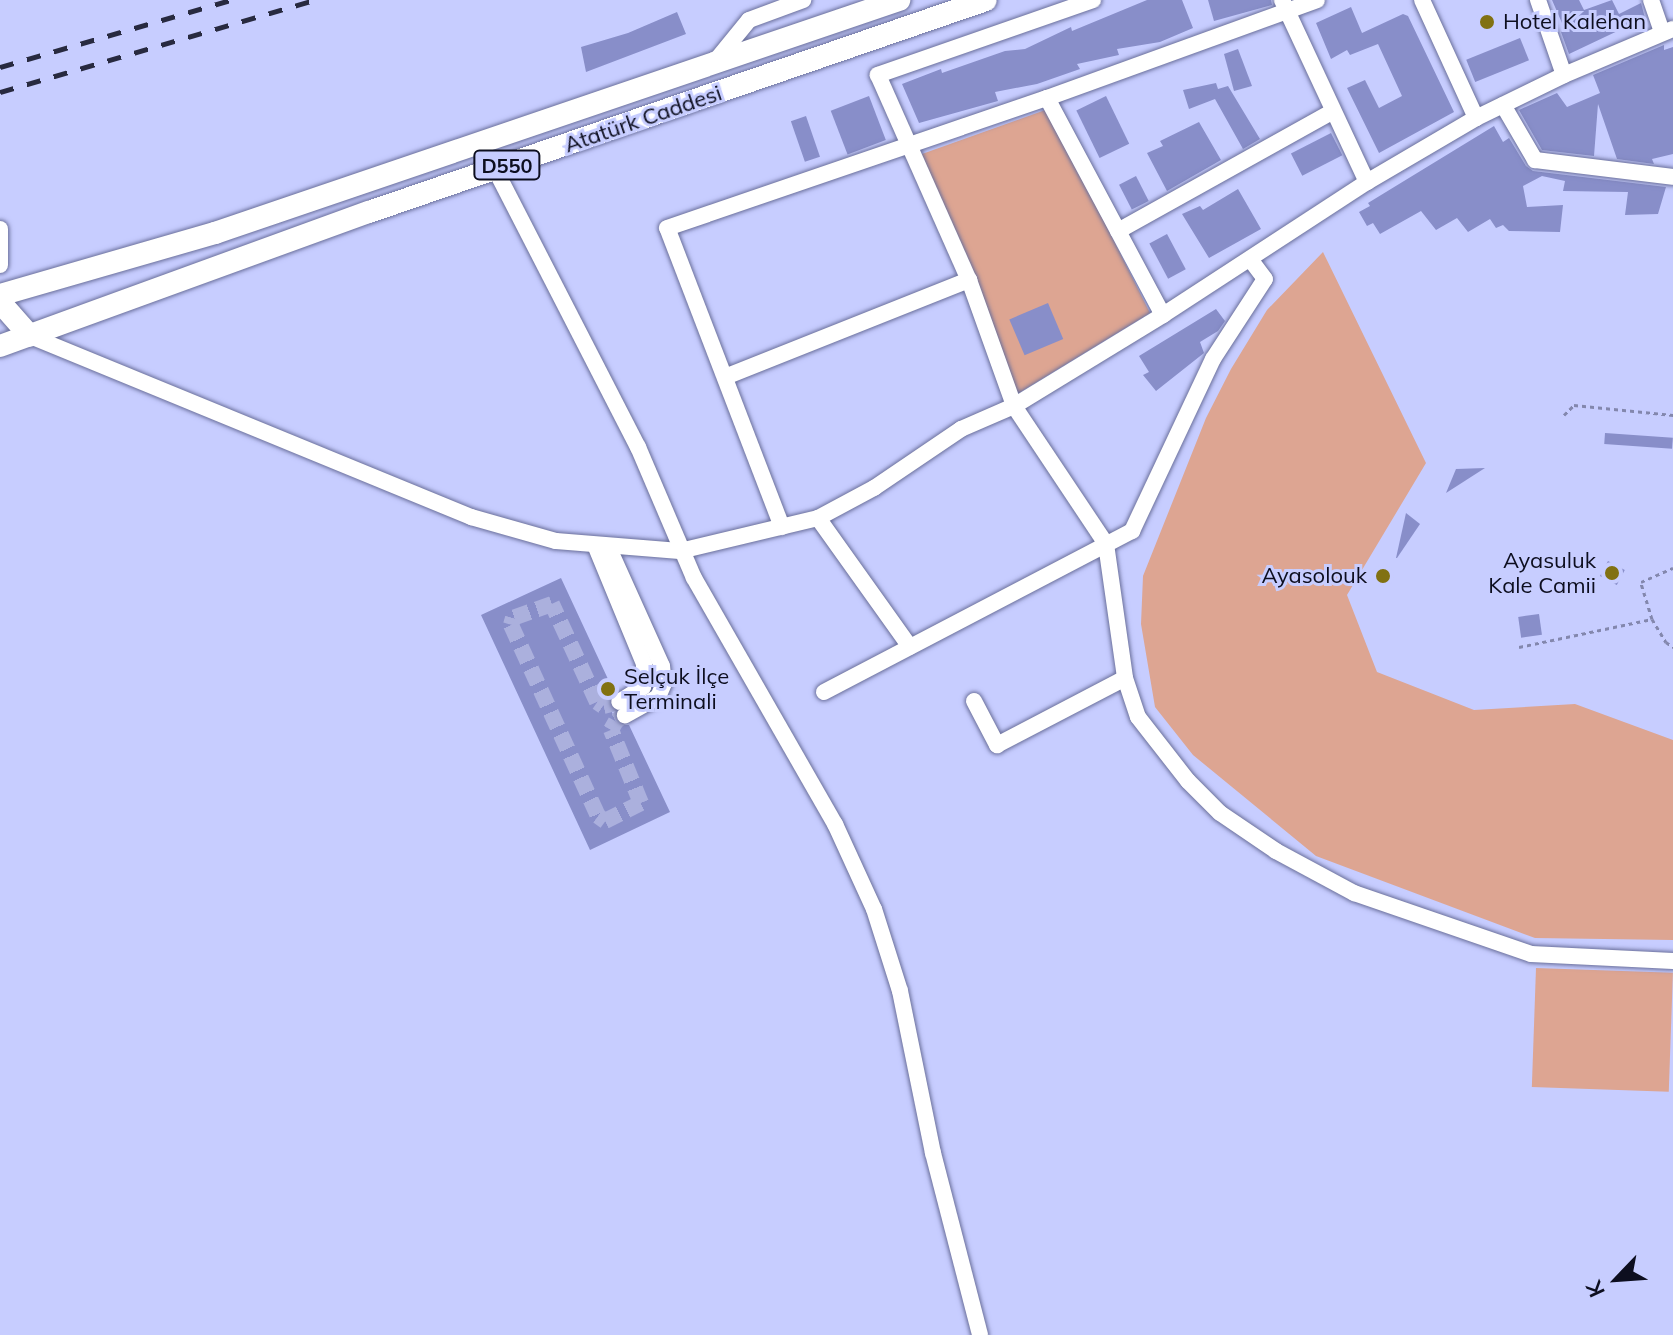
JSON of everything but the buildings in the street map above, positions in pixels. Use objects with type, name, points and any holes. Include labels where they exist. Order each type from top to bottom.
[{"type":"highway","name":"Atatürk Caddesi","points":[[0,295],[215,233],[899,0]]},
{"type":"highway","name":"Atatürk Caddesi","points":[[30,336],[225,263],[986,0]]},
{"type":"highway","points":[[0,302],[30,336]]},
{"type":"highway","name":"D550","points":[[0,346],[30,336]]},
{"type":"street","points":[[713,64],[749,20],[803,0]]},
{"type":"street","points":[[1093,0],[878,75],[969,280],[1014,406],[1106,544],[1125,678],[1138,717],[1188,781],[1220,813],[1276,851],[1354,893],[1531,954],[1673,961]]},
{"type":"street","points":[[782,527],[667,228],[1047,98],[1285,5],[1317,0]]},
{"type":"street","points":[[1422,0],[1476,118]]},
{"type":"street","points":[[1538,0],[1564,75]]},
{"type":"street","points":[[30,336],[471,517],[556,541],[602,545],[680,551],[745,539],[818,518],[874,488],[961,429],[1014,406],[1163,315],[1367,182],[1476,118],[1564,75],[1668,31],[1651,0]]},
{"type":"street","points":[[1285,5],[1367,182]]},
{"type":"street","points":[[1047,98],[1163,315]]},
{"type":"street","points":[[1503,105],[1535,160],[1673,177]]},
{"type":"street","points":[[1118,231],[1332,112]]},
{"type":"street","points":[[495,169],[638,447],[680,551],[835,824],[874,909],[900,991],[933,1153],[980,1335]]},
{"type":"street","points":[[0,229],[0,265]]},
{"type":"street","points":[[824,692],[1132,531],[1213,359],[1265,279],[1250,259]]},
{"type":"street","points":[[725,377],[969,280]]},
{"type":"street","points":[[818,518],[910,647]]},
{"type":"street","points":[[602,545],[644,664],[643,687],[622,708]]},
{"type":"street","points":[[974,701],[997,745],[1125,678]]},
{"type":"path","points":[[1564,415],[1574,405],[1673,415]]},
{"type":"path","points":[[1673,568],[1641,582],[1652,619],[1666,642],[1673,647]]},
{"type":"path","points":[[1519,647],[1652,619]]},
{"type":"shaded area","points":[[1048,109],[1150,313],[1017,394],[922,154]]},
{"type":"shaded area","points":[[1323,252],[1426,463],[1347,595],[1377,672],[1474,710],[1575,704],[1673,740],[1673,940],[1535,938],[1316,856],[1193,755],[1155,707],[1141,624],[1143,576],[1206,418],[1231,369],[1267,310]]},
{"type":"shaded area","points":[[1536,968],[1673,973],[1669,1092],[1532,1087]]},
{"type":"tunnel","points":[[619,702],[603,706],[597,702],[552,604],[513,618],[511,625],[598,816],[605,821],[641,803],[611,730],[616,721],[625,715]]},
{"type":"railway","points":[[0,67],[230,0]]},
{"type":"railway","points":[[0,92],[315,0]]},
{"type":"place","name":"Hotel Kalehan","points":[[1487,22]]},
{"type":"place","name":"Ayasuluk Kale Camii","points":[[1612,573]]},
{"type":"place","name":"Ayasolouk","points":[[1383,576]]},
{"type":"place","name":"Selçuk İlçe Terminali","points":[[608,689]]}]
